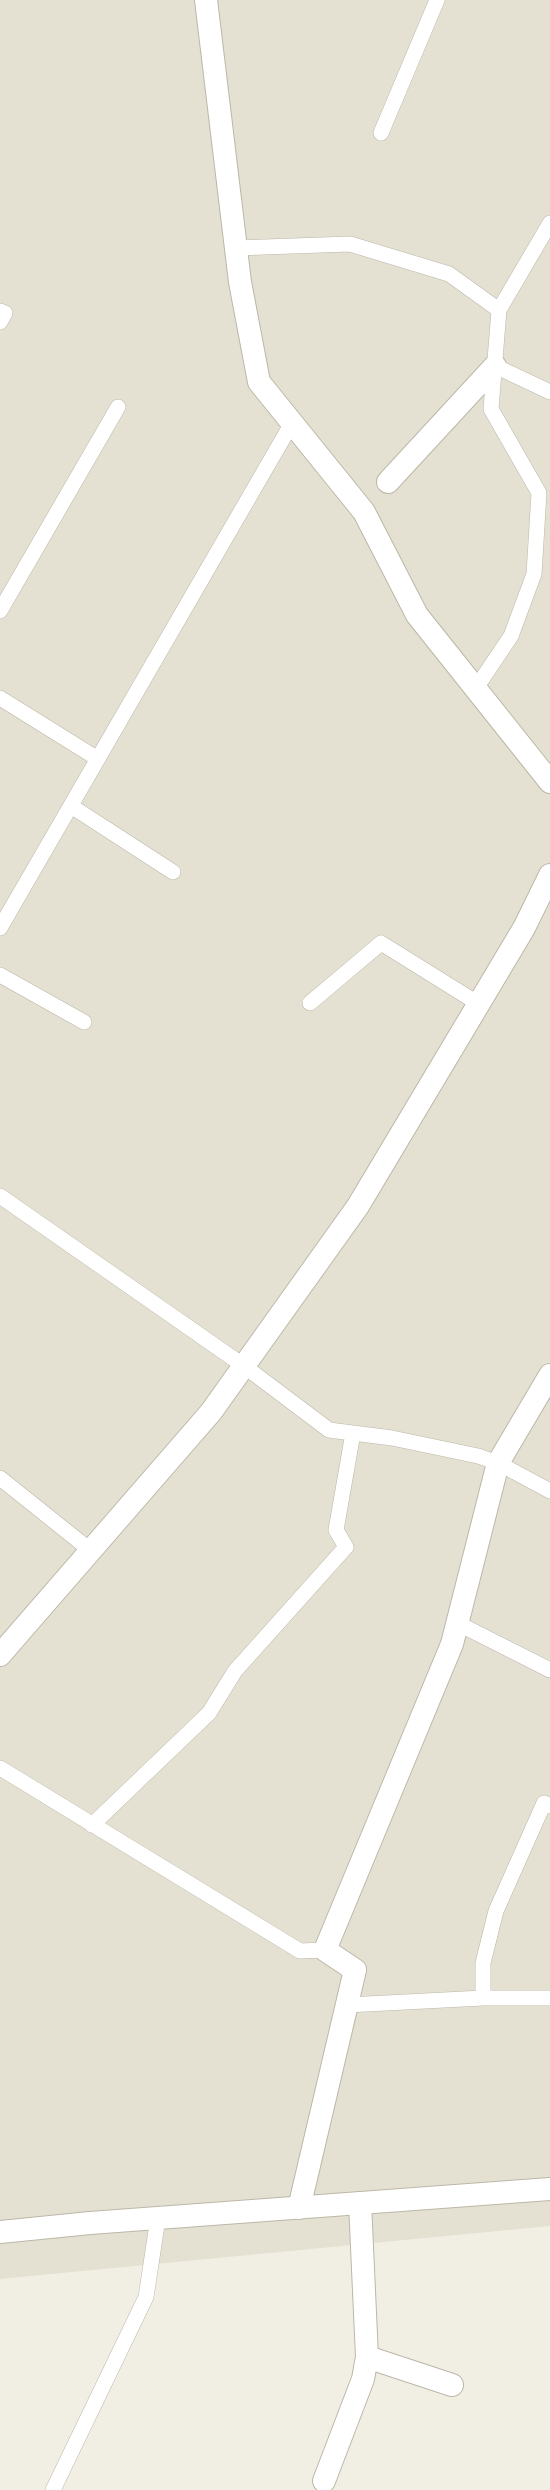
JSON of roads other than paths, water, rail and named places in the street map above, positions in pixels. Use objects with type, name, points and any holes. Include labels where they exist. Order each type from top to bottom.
[{"type":"street","points":[[206,0],[240,282],[259,382],[364,512],[417,615],[550,782]]},
{"type":"street","points":[[388,482],[495,366]]},
{"type":"street","points":[[0,1656],[90,1550],[211,1412],[358,1206],[524,928],[550,876]]},
{"type":"street","points":[[299,2208],[356,1970],[324,1950],[452,1644],[498,1463],[550,1375]]},
{"type":"street","points":[[0,2232],[158,2218],[550,2189]]},
{"type":"street","points":[[324,2481],[363,2379],[367,2357],[360,2203]]},
{"type":"street","points":[[367,2357],[452,2385]]},
{"type":"lane","points":[[381,133],[437,0]]},
{"type":"lane","points":[[476,688],[511,636],[534,574],[540,494],[491,409],[500,310],[550,223]]},
{"type":"lane","points":[[236,248],[350,244],[449,274],[500,310]]},
{"type":"lane","points":[[0,312],[5,313],[0,322]]},
{"type":"lane","points":[[495,366],[550,392]]},
{"type":"lane","points":[[0,611],[118,407]]},
{"type":"lane","points":[[0,928],[292,423]]},
{"type":"lane","points":[[0,698],[98,759]]},
{"type":"lane","points":[[71,806],[173,872]]},
{"type":"lane","points":[[310,1003],[381,943],[479,1004]]},
{"type":"lane","points":[[0,975],[84,1022]]},
{"type":"lane","points":[[0,1196],[244,1366],[329,1430],[392,1438],[478,1456],[498,1463],[550,1491]]},
{"type":"lane","points":[[92,1825],[209,1713],[234,1671],[346,1548],[336,1530],[353,1433]]},
{"type":"lane","points":[[0,1478],[90,1550]]},
{"type":"lane","points":[[457,1623],[550,1670]]},
{"type":"lane","points":[[0,1768],[300,1951],[324,1950]]},
{"type":"lane","points":[[483,1998],[483,1964],[496,1911],[544,1803],[550,1806]]},
{"type":"lane","points":[[348,2005],[483,1998],[550,1998]]},
{"type":"lane","points":[[53,2490],[146,2297],[158,2218]]}]
